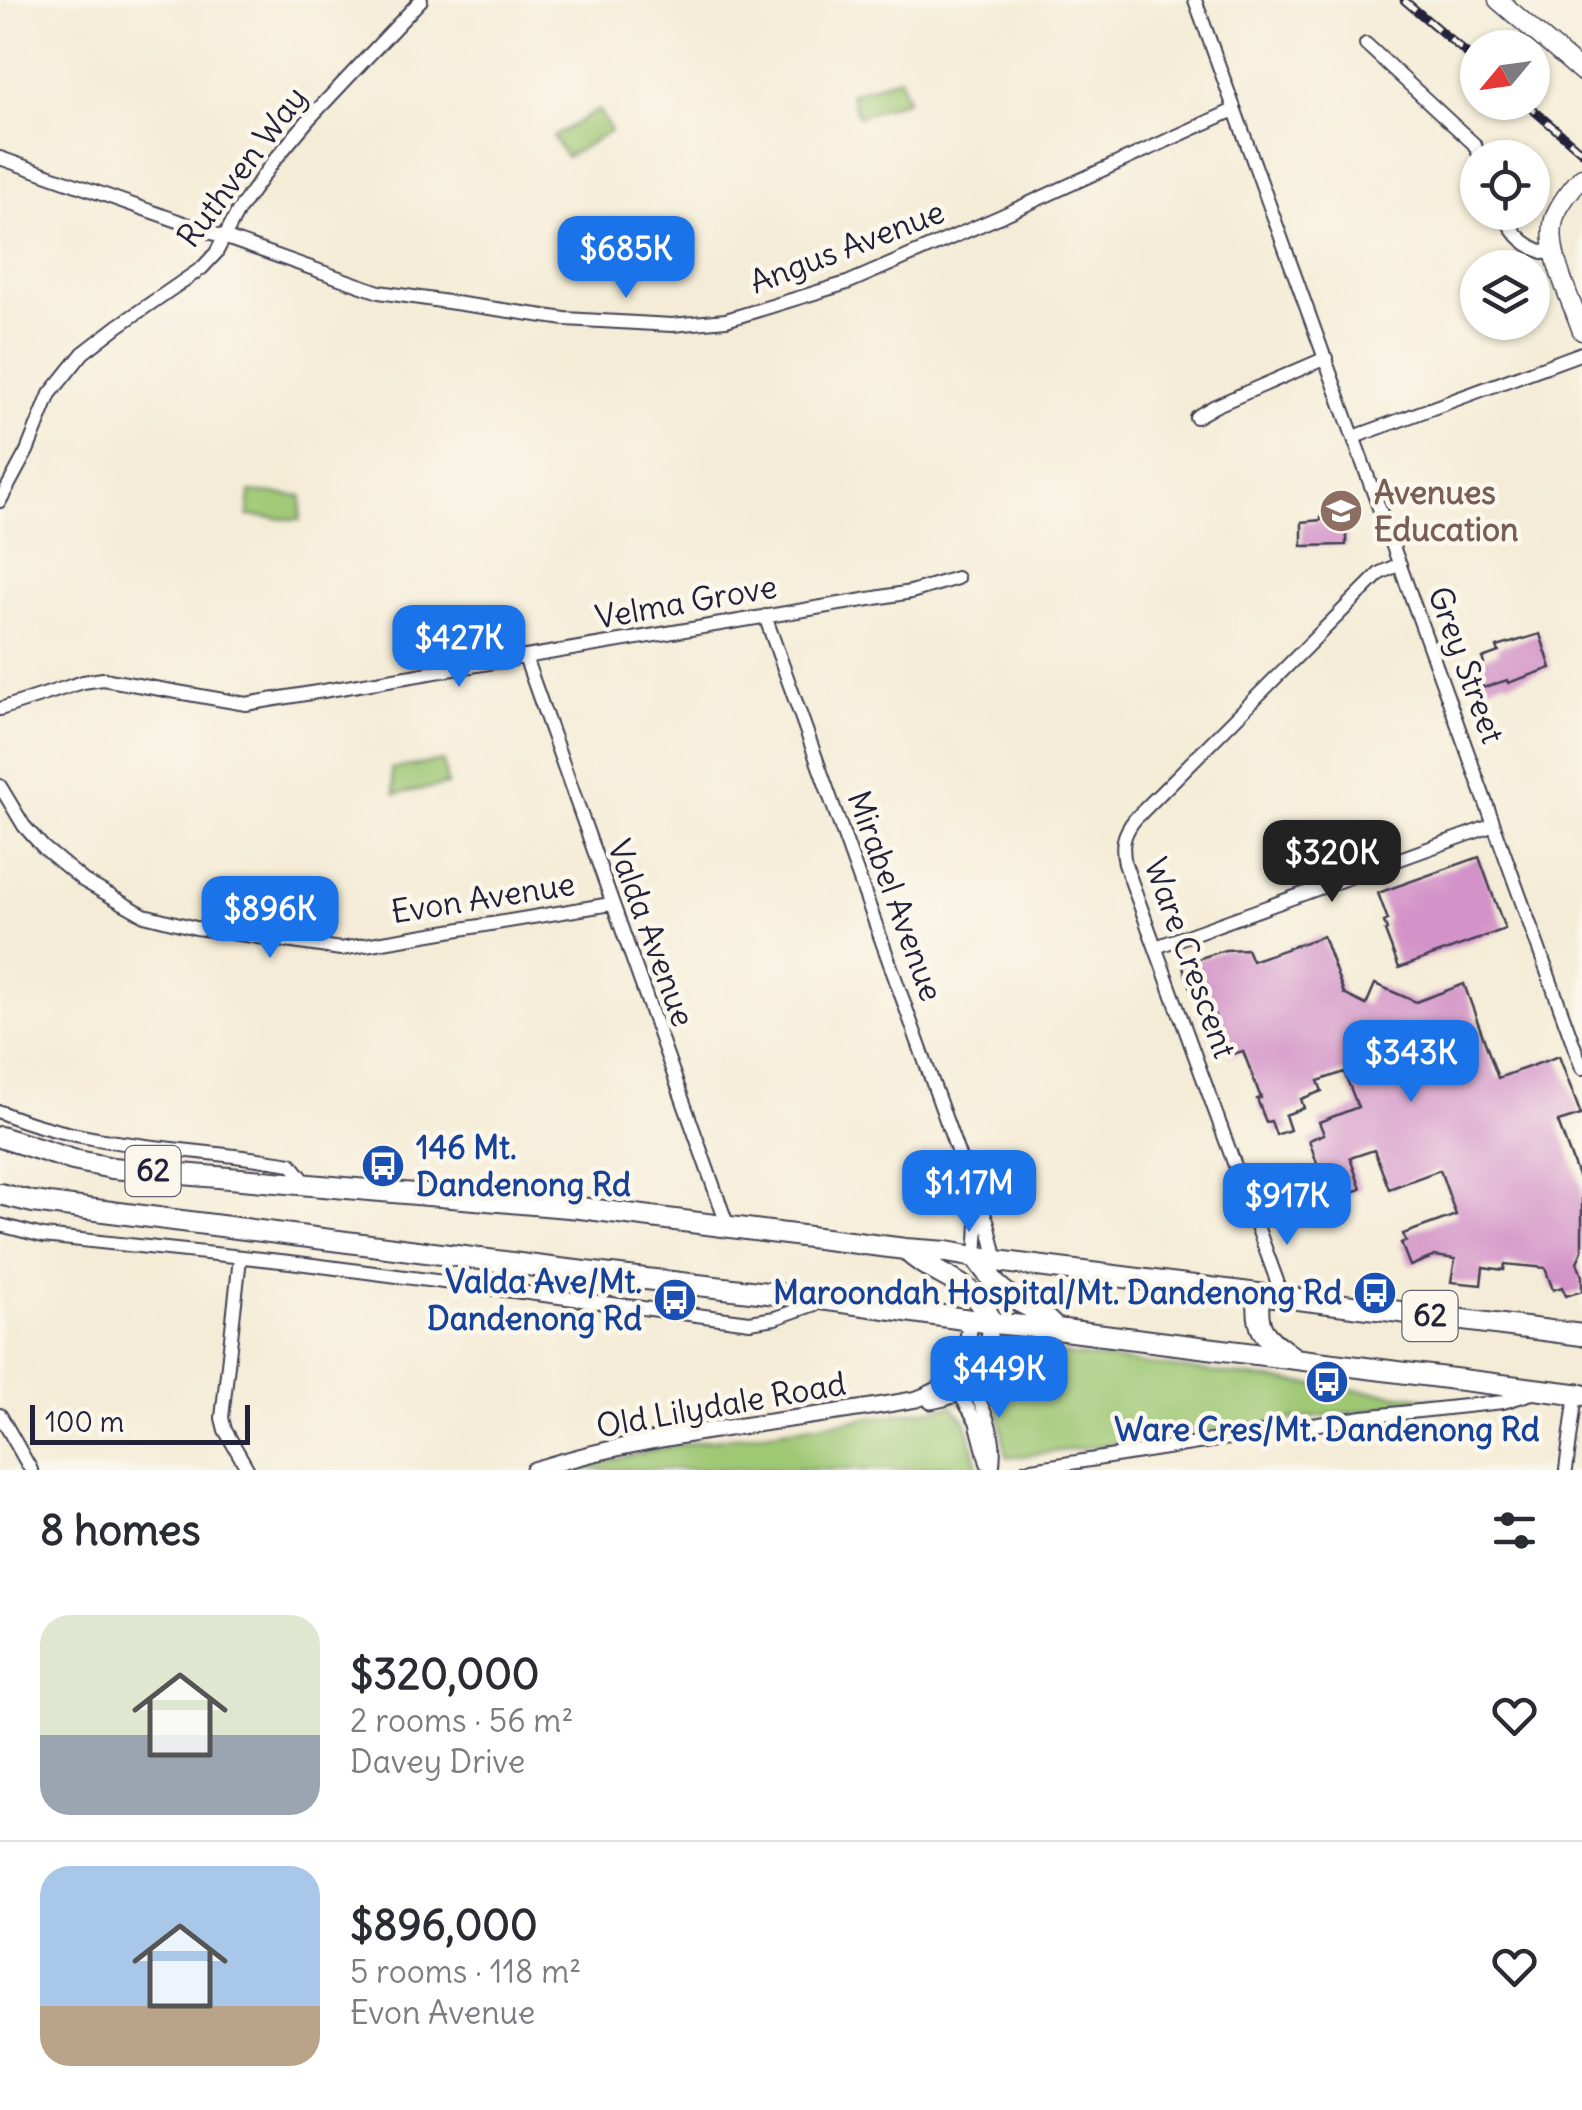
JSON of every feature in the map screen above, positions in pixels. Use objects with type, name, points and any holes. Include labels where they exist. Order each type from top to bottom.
[{"type":"main road","points":[[1498,0],[1582,72]]},
{"type":"main road","points":[[1582,177],[1555,216],[1552,239],[1554,255],[1582,330]]},
{"type":"main road","name":"62","points":[[0,1137],[112,1168],[478,1198],[947,1252],[1582,1335]]},
{"type":"main road","name":"62","points":[[0,1194],[32,1202],[539,1267],[1579,1395]]},
{"type":"main road","points":[[905,1249],[920,1264],[974,1293],[986,1307],[992,1323]]},
{"type":"main road","points":[[987,1260],[996,1286],[992,1323]]},
{"type":"main road","points":[[970,1319],[974,1293],[987,1260]]},
{"type":"main road","points":[[996,1286],[1036,1310],[1056,1329]]},
{"type":"main road","points":[[1268,1296],[1257,1317],[1260,1329],[1267,1339],[1296,1359]]},
{"type":"street","name":"Ruthven Way","points":[[0,501],[50,394],[83,353],[202,268],[216,253],[238,211],[273,162],[309,118],[421,0]]},
{"type":"street","name":"Grey Street","points":[[1195,0],[1582,1068]]},
{"type":"street","points":[[1366,44],[1470,140]]},
{"type":"street","name":"Angus Avenue","points":[[0,158],[379,292],[565,319],[672,325],[726,320],[847,283],[1234,110]]},
{"type":"street","points":[[1512,230],[1541,252],[1554,255]]},
{"type":"street","points":[[1354,436],[1582,353]]},
{"type":"street","points":[[1196,417],[1326,358]]},
{"type":"street","name":"Ware Crescent","points":[[1268,1296],[1277,1281],[1125,864],[1122,842],[1135,819],[1370,582],[1400,564]]},
{"type":"street","name":"Velma Grove","points":[[0,709],[103,679],[246,704],[911,592],[957,578]]},
{"type":"street","name":"Mirabel Avenue","points":[[765,616],[973,1194],[988,1223],[987,1260]]},
{"type":"street","name":"Valda Avenue","points":[[524,657],[728,1227]]},
{"type":"street","name":"Evon Avenue","points":[[0,786],[24,826],[84,881],[144,915],[196,928],[340,948],[611,904]]},
{"type":"street","points":[[1156,947],[1494,824]]},
{"type":"street","points":[[0,1112],[56,1132],[94,1139],[291,1164],[309,1186]]},
{"type":"street","name":"Mirabel Avenue","points":[[973,1194],[987,1260]]},
{"type":"street","points":[[0,1225],[43,1236],[290,1262],[750,1322],[776,1318],[828,1300]]},
{"type":"street","points":[[240,1258],[222,1418],[248,1470]]},
{"type":"street","points":[[970,1319],[962,1384],[988,1418],[992,1436],[990,1470]]},
{"type":"street","points":[[962,1384],[983,1358],[992,1323]]},
{"type":"street","name":"Old Lilydale Road","points":[[534,1470],[670,1437],[918,1399],[962,1384]]},
{"type":"street","points":[[1026,1470],[1348,1419],[1503,1402],[1540,1391]]},
{"type":"street","points":[[1566,1470],[1577,1426],[1579,1395]]},
{"type":"street","points":[[0,1414],[31,1470]]},
{"type":"green space","points":[[900,77],[907,100],[858,117],[850,94]]},
{"type":"green space","points":[[599,110],[611,131],[566,157],[553,137]]},
{"type":"green space","points":[[250,492],[302,496],[300,520],[248,516]]},
{"type":"green space","points":[[443,761],[447,785],[395,794],[391,769]]},
{"type":"green space","points":[[1003,1347],[1441,1400],[1007,1458],[997,1405],[984,1384],[990,1364]]},
{"type":"green space","points":[[953,1406],[966,1422],[977,1462],[973,1470],[949,1470],[949,1465],[914,1470],[574,1469],[671,1446]]},
{"type":"building","points":[[1321,516],[1346,521],[1346,545],[1302,546],[1302,522],[1321,520]]},
{"type":"building","points":[[1540,634],[1551,668],[1483,688],[1475,666],[1484,663],[1482,658],[1499,652],[1497,647]]},
{"type":"building","points":[[1479,857],[1505,929],[1399,968],[1385,931],[1384,922],[1388,920],[1378,893]]},
{"type":"building","points":[[1323,936],[1344,994],[1366,1005],[1375,984],[1416,1002],[1464,984],[1498,1078],[1559,1056],[1581,1115],[1558,1122],[1582,1187],[1582,1251],[1577,1262],[1582,1291],[1566,1296],[1562,1287],[1553,1290],[1545,1268],[1505,1264],[1504,1270],[1483,1267],[1481,1285],[1451,1282],[1455,1259],[1435,1256],[1410,1266],[1401,1243],[1406,1241],[1403,1234],[1456,1215],[1440,1170],[1389,1189],[1374,1150],[1350,1158],[1361,1189],[1330,1201],[1309,1140],[1324,1134],[1319,1122],[1358,1107],[1344,1072],[1318,1081],[1322,1091],[1301,1099],[1304,1108],[1285,1115],[1290,1130],[1276,1135],[1271,1121],[1266,1122],[1243,1051],[1229,1055],[1206,992],[1193,997],[1182,964],[1225,950],[1247,949],[1252,961]]},
{"type":"railway","points":[[1404,0],[1460,48]]},
{"type":"railway","points":[[1545,120],[1582,152]]},
{"type":"place","name":"Avenues Education","points":[[1341,511]]},
{"type":"place","name":"146 Mt. Dandenong Rd","points":[[383,1166]]},
{"type":"place","name":"Maroondah Hospital/Mt. Dandenong Rd","points":[[1375,1293]]},
{"type":"place","name":"Valda Ave/Mt. Dandenong Rd","points":[[675,1300]]},
{"type":"place","name":"Ware Cres/Mt. Dandenong Rd","points":[[1327,1382]]}]
